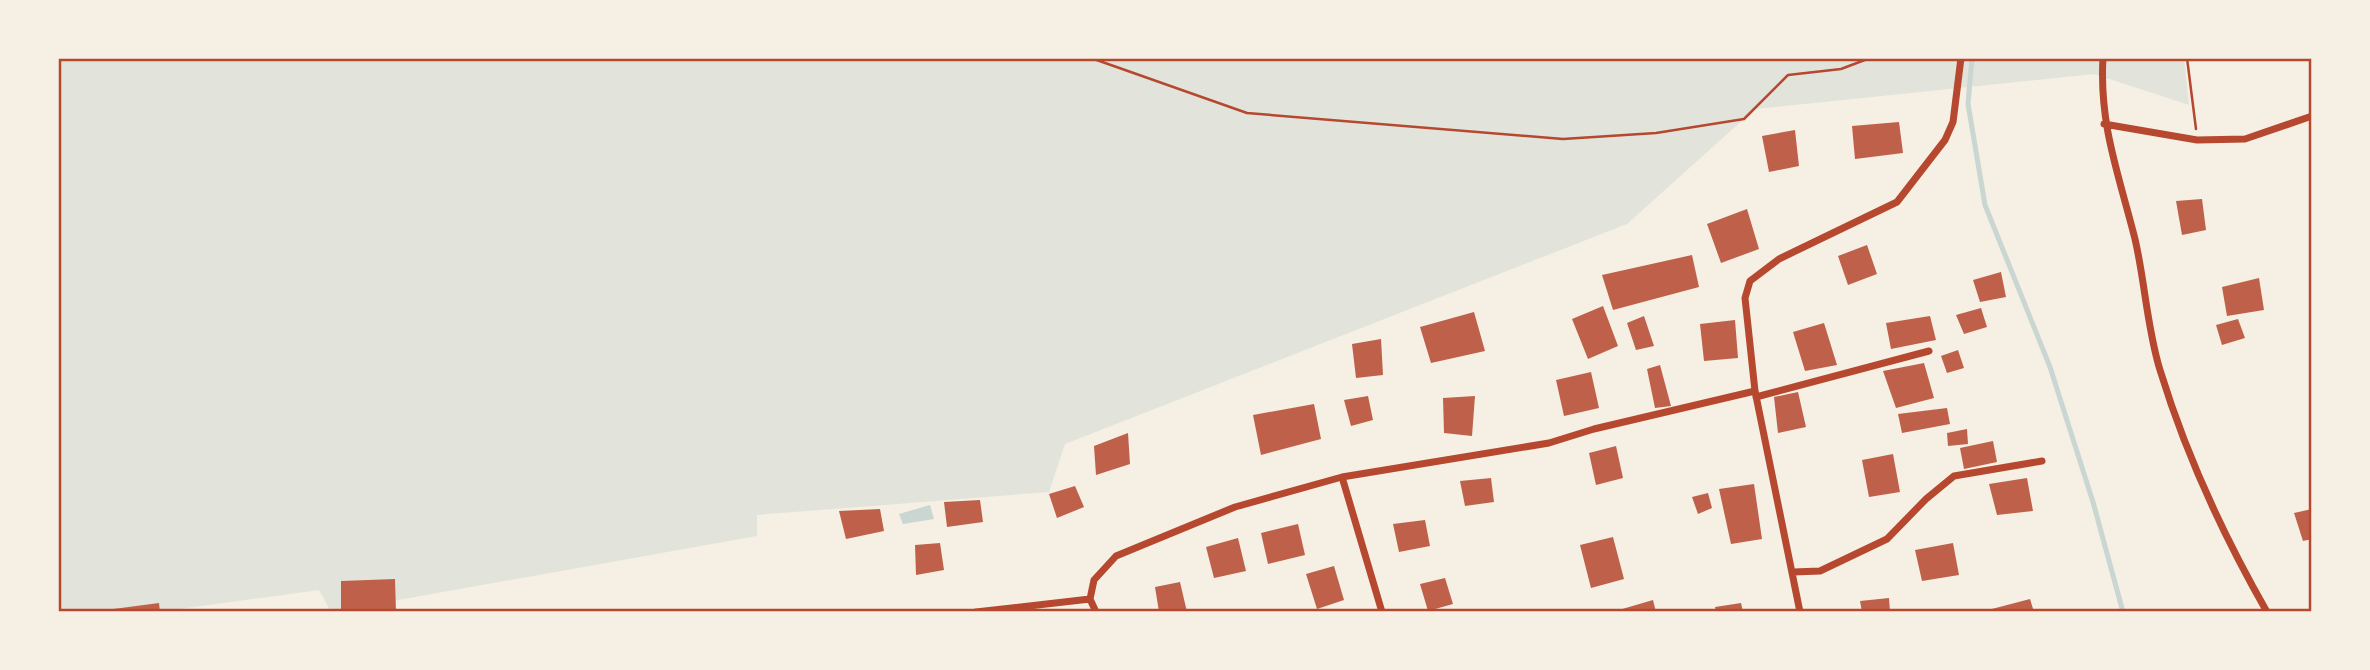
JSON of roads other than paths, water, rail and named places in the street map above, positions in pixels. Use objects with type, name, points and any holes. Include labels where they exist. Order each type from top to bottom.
[{"type":"street","points":[[1800,612],[1756,394],[1745,298],[1750,281],[1779,259],[1897,202],[1949,131],[1960,80],[1961,58]]},
{"type":"street","points":[[2103,58],[2101,93],[2104,124],[2135,241],[2160,368],[2205,494],[2267,612]]},
{"type":"street","points":[[2104,124],[2197,140],[2245,139],[2312,116]]},
{"type":"street","points":[[1096,612],[1090,599],[1094,580],[1116,556],[1234,506],[1342,477],[1549,443],[1594,429],[1756,394],[1929,351]]},
{"type":"street","points":[[1793,572],[1820,571],[1886,539],[1926,499],[1954,476],[2042,461]]},
{"type":"street","points":[[1342,477],[1382,612]]},
{"type":"street","points":[[976,612],[1090,599]]},
{"type":"waterway","points":[[1972,58],[1968,104],[1985,205],[2050,367],[2093,502],[2123,612]]}]
